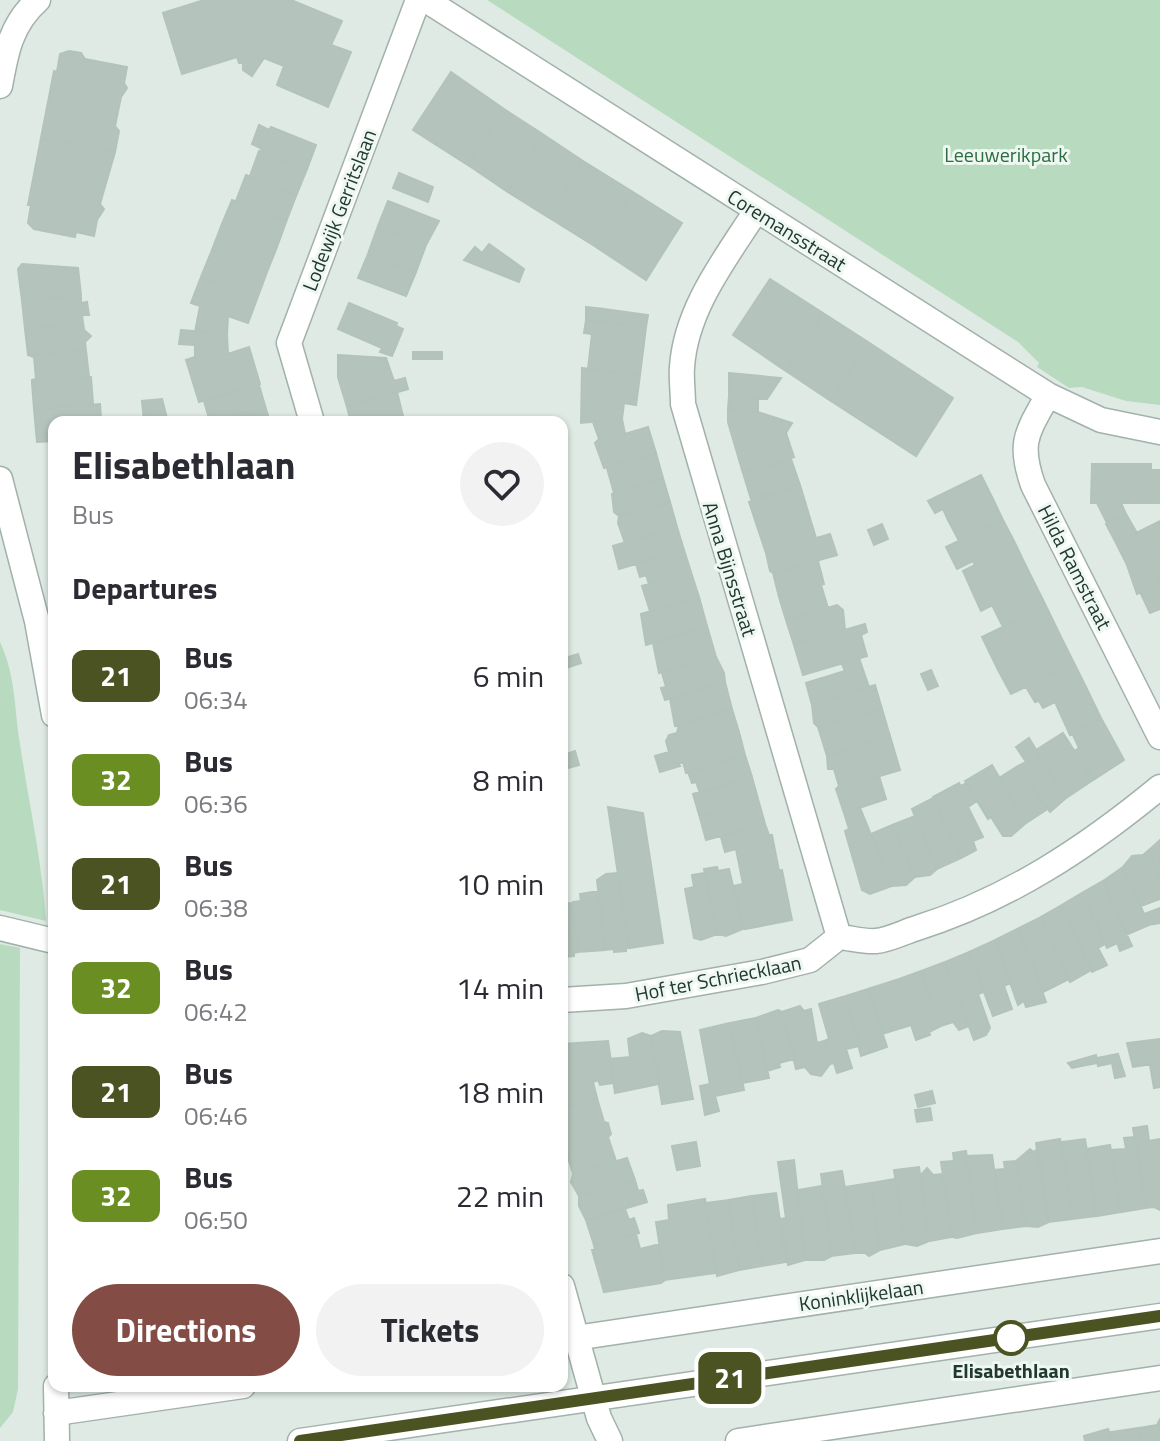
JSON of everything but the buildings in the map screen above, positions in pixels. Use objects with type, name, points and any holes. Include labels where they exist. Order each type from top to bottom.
[{"type":"street","points":[[0,86],[6,48],[22,14],[38,0]]},
{"type":"street","name":"Lodewijk Gerritslaan","points":[[310,416],[289,343],[418,0]]},
{"type":"street","name":"Coremansstraat","points":[[426,0],[1048,395],[1101,420],[1160,432]]},
{"type":"street","name":"Anna Bijnsstraat","points":[[756,211],[706,289],[691,326],[682,366],[683,404],[839,937]]},
{"type":"street","name":"Hilda Ramstraat","points":[[1048,395],[1027,432],[1024,459],[1033,485],[1160,737]]},
{"type":"street","points":[[0,479],[37,621],[48,682]]},
{"type":"street","points":[[839,937],[876,941],[932,924],[992,899],[1052,868],[1114,825],[1160,787]]},
{"type":"street","points":[[0,928],[48,940]]},
{"type":"street","name":"Hof ter Schriecklaan","points":[[568,1000],[626,996],[762,972],[810,960],[839,937]]},
{"type":"street","name":"Koninklijkelaan","points":[[569,1339],[1160,1251]]},
{"type":"street","points":[[300,1441],[1160,1316]]},
{"type":"street","points":[[569,1339],[610,1441]]},
{"type":"street","points":[[738,1441],[1160,1378]]},
{"type":"street","points":[[56,1392],[57,1441]]},
{"type":"street","points":[[56,1413],[201,1392]]},
{"type":"green space","name":"Leeuwerikpark","points":[[487,0],[1160,0],[1160,405],[1126,401],[1082,387],[1069,388],[1037,367],[1039,363],[1018,342]]},
{"type":"green space","points":[[0,642],[12,680],[46,921],[0,910]]},
{"type":"green space","points":[[0,944],[20,948],[18,1389],[13,1412],[0,1428]]},
{"type":"bus line","name":"21","points":[[300,1441],[1160,1316]]},
{"type":"place","name":"Elisabethlaan","points":[[1011,1338]]}]
